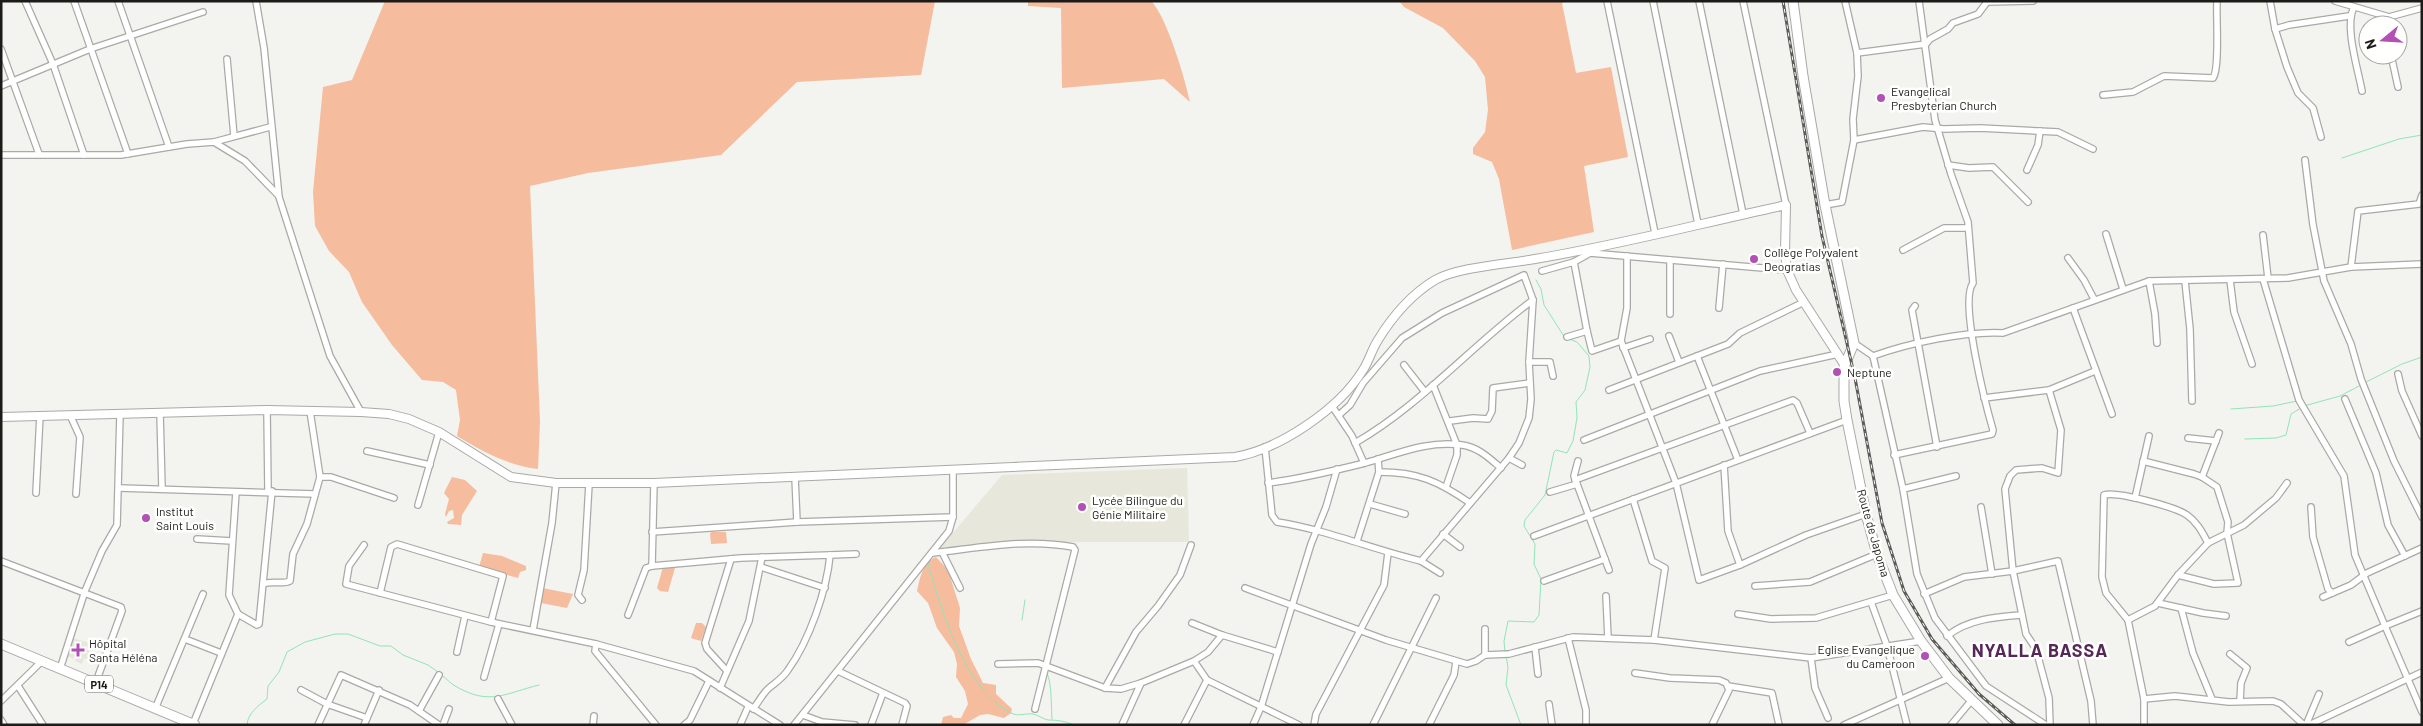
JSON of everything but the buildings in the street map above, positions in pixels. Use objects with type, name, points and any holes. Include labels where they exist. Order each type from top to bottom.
[{"type":"main road","points":[[1794,1],[1803,76],[1825,205],[1854,343],[1844,364]]},
{"type":"main road","points":[[1,416],[266,410],[361,412],[409,419],[439,432],[511,477],[536,482],[556,483],[654,484],[1235,457],[1250,454],[1266,447],[1311,423],[1332,406],[1361,374],[1378,341],[1392,320],[1411,299],[1435,280],[1482,267],[1535,260],[1786,205],[1785,253],[1787,270],[1804,302],[1844,364]]},
{"type":"main road","name":"Route de Japoma","points":[[1844,364],[1846,420],[1866,514],[1878,554],[1894,595],[1921,640],[1949,678],[1998,725]]},
{"type":"main road","name":"P14","points":[[2,647],[42,660],[194,724]]},
{"type":"street","points":[[25,1],[53,64],[84,155]]},
{"type":"street","points":[[74,1],[128,154]]},
{"type":"street","points":[[118,1],[169,147]]},
{"type":"street","points":[[256,1],[264,48],[270,127],[279,196],[330,356],[361,412]]},
{"type":"street","points":[[1607,1],[1655,233]]},
{"type":"street","points":[[1653,1],[1698,224]]},
{"type":"street","points":[[1699,1],[1743,214]]},
{"type":"street","points":[[1743,1],[1786,205]]},
{"type":"street","points":[[1825,205],[1842,202],[1854,140],[1857,53],[1845,1]]},
{"type":"street","points":[[1894,455],[1992,434],[1993,430],[1984,398],[1973,335],[1968,291],[1973,282],[1968,228],[1938,128],[1919,1]]},
{"type":"street","points":[[1857,53],[1926,44],[1930,39],[1948,30],[1953,24],[1978,14],[1987,2],[2033,1]]},
{"type":"street","points":[[2103,95],[2133,92],[2164,76],[2213,78],[2217,70],[2218,59],[2217,1]]},
{"type":"street","points":[[2270,1],[2275,29],[2292,80],[2300,96],[2313,108],[2321,137]]},
{"type":"street","points":[[2335,1],[2381,15]]},
{"type":"street","points":[[2396,15],[2422,8],[2418,1]]},
{"type":"street","points":[[2354,8],[2349,16],[2349,30],[2362,91]]},
{"type":"street","points":[[1,86],[90,49],[132,37],[203,12]]},
{"type":"street","points":[[2275,29],[2289,24],[2349,16]]},
{"type":"street","points":[[1,49],[39,154]]},
{"type":"street","points":[[227,59],[234,136]]},
{"type":"street","points":[[2393,65],[2398,87]]},
{"type":"street","points":[[1,155],[128,154],[214,142],[270,127]]},
{"type":"street","points":[[1854,140],[1916,128],[2040,131],[2058,132],[2092,149]]},
{"type":"street","points":[[2026,170],[2038,145],[2040,131]]},
{"type":"street","points":[[214,142],[244,161],[279,196]]},
{"type":"street","points":[[2306,160],[2313,225],[2327,290],[2351,344],[2361,380],[2394,461],[2422,517]]},
{"type":"street","points":[[1948,165],[1969,168],[1993,166],[2028,202]]},
{"type":"street","points":[[2351,267],[2358,211],[2419,204],[2422,195]]},
{"type":"street","points":[[1903,250],[1944,228],[1968,228]]},
{"type":"street","points":[[2106,234],[2123,289]]},
{"type":"street","points":[[2263,235],[2266,279],[2299,400],[2344,476],[2354,550],[2363,578],[2422,712]]},
{"type":"street","points":[[1542,271],[1574,262],[1590,253],[1787,270]]},
{"type":"street","points":[[1627,256],[1627,308],[1620,341],[1676,483],[1699,580],[1740,565],[1806,535],[1866,514]]},
{"type":"street","points":[[2068,258],[2084,280],[2094,299]]},
{"type":"street","points":[[1670,260],[1670,314]]},
{"type":"street","points":[[1574,262],[1586,332],[1592,351],[1620,341]]},
{"type":"street","points":[[1720,308],[1723,264]]},
{"type":"street","points":[[1873,356],[1917,344],[1973,335],[2003,333],[2149,281],[2266,279],[2351,267],[2422,264]]},
{"type":"street","points":[[1339,415],[1350,405],[1363,383],[1398,342],[1442,313],[1524,275],[1533,300],[1529,362],[1529,418],[1519,443],[1509,458],[1420,561]]},
{"type":"street","points":[[2230,280],[2234,312],[2252,364]]},
{"type":"street","points":[[2149,281],[2155,314],[2157,343]]},
{"type":"street","points":[[2185,281],[2190,329],[2192,401]]},
{"type":"street","points":[[1355,443],[1370,434],[1434,385],[1533,300]]},
{"type":"street","points":[[1609,390],[1728,344],[1740,333],[1804,302]]},
{"type":"street","points":[[1914,306],[1912,310],[1917,344],[1937,447]]},
{"type":"street","points":[[2073,308],[2112,414]]},
{"type":"street","points":[[1567,337],[1586,332]]},
{"type":"street","points":[[1669,336],[1680,362]]},
{"type":"street","points":[[1624,348],[1650,339]]},
{"type":"street","points":[[1854,343],[1873,356],[1903,489],[1917,574],[1935,618],[1989,688],[2046,725]]},
{"type":"street","points":[[1584,440],[1760,371],[1838,354]]},
{"type":"street","points":[[1697,356],[1738,460]]},
{"type":"street","points":[[1529,362],[1550,362],[1553,376]]},
{"type":"street","points":[[1404,365],[1425,392]]},
{"type":"street","points":[[1984,398],[2049,390],[2096,371]]},
{"type":"street","points":[[2398,374],[2402,391],[2422,436]]},
{"type":"street","points":[[1450,421],[1473,418],[1488,419],[1492,411],[1493,388],[1530,383]]},
{"type":"street","points":[[1434,385],[1450,421],[1457,445],[1457,455],[1446,487]]},
{"type":"street","points":[[2049,390],[2061,430],[2058,473],[2042,468],[2016,470],[2007,481],[2006,516],[2013,571],[2022,615],[2026,634],[2036,650],[2049,698],[2050,725]]},
{"type":"street","points":[[2345,399],[2376,473],[2388,525],[2405,556]]},
{"type":"street","points":[[1550,492],[1793,400],[1798,403],[1810,433]]},
{"type":"street","points":[[1332,406],[1355,443],[1364,463]]},
{"type":"street","points":[[236,492],[229,595],[238,614],[257,625],[260,624],[270,491],[266,410]]},
{"type":"street","points":[[263,584],[270,581],[285,583],[290,581],[293,554],[307,524],[320,477],[310,411]]},
{"type":"street","points":[[160,413],[162,489]]},
{"type":"street","points":[[70,414],[80,437],[76,494]]},
{"type":"street","points":[[60,669],[85,591],[102,551],[116,529],[119,488],[120,414]]},
{"type":"street","points":[[36,493],[40,415]]},
{"type":"street","points":[[1534,536],[1846,420]]},
{"type":"street","points":[[418,505],[439,432]]},
{"type":"street","points":[[2202,477],[2218,433]]},
{"type":"street","points":[[2135,498],[2149,436]]},
{"type":"street","points":[[2188,438],[2216,441]]},
{"type":"street","points":[[1268,483],[1289,481],[1364,463],[1421,446],[1457,445],[1479,450],[1501,468]]},
{"type":"street","points":[[1266,447],[1268,483],[1274,519],[1277,522],[1357,541],[1388,553],[1420,561],[1440,573]]},
{"type":"street","points":[[367,451],[430,465]]},
{"type":"street","points":[[1509,458],[1522,465]]},
{"type":"street","points":[[1357,541],[1379,472],[1378,459]]},
{"type":"street","points":[[1578,461],[1574,476],[1609,570]]},
{"type":"street","points":[[2143,461],[2202,477],[2220,493],[2228,522],[2227,533],[2238,580],[2237,585],[2214,584],[2178,575]]},
{"type":"street","points":[[1724,465],[1728,531],[1740,565]]},
{"type":"street","points":[[794,725],[949,532],[954,517],[953,469]]},
{"type":"street","points":[[1252,725],[1261,707],[1337,469]]},
{"type":"street","points":[[1379,472],[1401,472],[1420,475],[1446,487],[1470,503]]},
{"type":"street","points":[[1903,489],[1956,476]]},
{"type":"street","points":[[320,477],[331,477],[394,498]]},
{"type":"street","points":[[795,477],[797,522]]},
{"type":"street","points":[[533,630],[552,523],[556,483]]},
{"type":"street","points":[[2128,620],[2158,603],[2178,575],[2208,543],[2244,525],[2276,498],[2286,483]]},
{"type":"street","points":[[582,600],[578,595],[584,570],[589,484]]},
{"type":"street","points":[[652,566],[654,484]]},
{"type":"street","points":[[119,488],[236,492],[270,491],[315,494]]},
{"type":"street","points":[[2144,725],[2144,699],[2128,620],[2106,593],[2104,586],[2102,570],[2105,538],[2103,496],[2107,494],[2135,498],[2185,514],[2199,527],[2208,543]]},
{"type":"street","points":[[1633,499],[1652,562],[1665,566],[1654,640]]},
{"type":"street","points":[[1370,504],[1405,514]]},
{"type":"street","points":[[1981,507],[1992,574]]},
{"type":"street","points":[[2311,507],[2313,537],[2328,589],[2332,593]]},
{"type":"street","points":[[652,532],[797,522],[954,517]]},
{"type":"street","points":[[1443,534],[1460,548]]},
{"type":"street","points":[[197,539],[232,541]]},
{"type":"street","points":[[933,553],[1018,544],[1051,543],[1073,547],[1075,553],[1035,709]]},
{"type":"street","points":[[380,593],[391,547],[397,544],[502,575],[504,577],[491,622]]},
{"type":"street","points":[[364,545],[349,566],[345,582],[466,616],[596,644],[694,671],[780,725]]},
{"type":"street","points":[[1105,688],[1136,632],[1158,606],[1180,575],[1191,545]]},
{"type":"street","points":[[2324,597],[2363,578],[2367,573],[2422,548]]},
{"type":"street","points":[[942,552],[960,588]]},
{"type":"street","points":[[1314,725],[1316,714],[1384,585],[1388,553]]},
{"type":"street","points":[[628,615],[646,568],[652,566],[762,557],[856,554]]},
{"type":"street","points":[[1755,586],[1810,582],[1878,554]]},
{"type":"street","points":[[740,725],[768,688],[778,683],[789,669],[815,618],[825,588],[830,555]]},
{"type":"street","points":[[720,688],[748,627],[762,567],[762,557]]},
{"type":"street","points":[[727,671],[707,649],[705,643],[732,559]]},
{"type":"street","points":[[1544,581],[1605,559]]},
{"type":"street","points":[[1,561],[118,605],[122,611],[96,682]]},
{"type":"street","points":[[1924,594],[1964,577],[2013,571],[2055,561],[2059,563],[2091,702],[2093,725]]},
{"type":"street","points":[[762,567],[825,588]]},
{"type":"street","points":[[1245,588],[1360,631],[1456,662],[1472,663],[1485,655],[1509,654],[1568,638],[1654,640],[1811,658],[1921,640]]},
{"type":"street","points":[[155,709],[203,594]]},
{"type":"street","points":[[1738,614],[1771,619],[1816,618],[1894,595]]},
{"type":"street","points":[[1606,596],[1608,638]]},
{"type":"street","points":[[1374,725],[1436,598]]},
{"type":"street","points":[[1871,602],[1887,646],[1907,725]]},
{"type":"street","points":[[2158,603],[2226,616]]},
{"type":"street","points":[[2181,608],[2193,653],[2212,699]]},
{"type":"street","points":[[2349,642],[2422,611]]},
{"type":"street","points":[[194,724],[238,614]]},
{"type":"street","points":[[1947,636],[1962,626],[1994,618],[2022,615]]},
{"type":"street","points":[[456,652],[466,616]]},
{"type":"street","points":[[1192,623],[1222,635],[1278,652]]},
{"type":"street","points":[[484,677],[499,624]]},
{"type":"street","points":[[1485,629],[1485,655]]},
{"type":"street","points":[[998,664],[1038,663],[1105,688],[1129,688],[1194,661],[1208,652],[1222,635]]},
{"type":"street","points":[[1568,638],[1586,710],[1586,725]]},
{"type":"street","points":[[185,639],[221,653]]},
{"type":"street","points":[[596,644],[595,652],[656,725]]},
{"type":"street","points":[[1535,647],[1538,674]]},
{"type":"street","points":[[2230,654],[2246,668],[2241,683],[2240,702]]},
{"type":"street","points":[[1811,658],[1814,688],[1828,718]]},
{"type":"street","points":[[1,702],[42,660]]},
{"type":"street","points":[[1194,661],[1207,680],[1248,698],[1261,707],[1298,725]]},
{"type":"street","points":[[1429,725],[1454,675],[1456,662]]},
{"type":"street","points":[[838,671],[907,704],[902,725]]},
{"type":"street","points":[[2307,725],[2422,672]]},
{"type":"street","points":[[1635,673],[1670,678],[1718,680],[1728,686],[1772,693],[1779,725]]},
{"type":"street","points":[[318,725],[340,675],[378,690],[419,710],[439,725]]},
{"type":"street","points":[[419,710],[439,676]]},
{"type":"street","points":[[1844,725],[1949,678]]},
{"type":"street","points":[[1184,725],[1207,680]]},
{"type":"street","points":[[684,725],[690,720],[709,682]]},
{"type":"street","points":[[1122,725],[1141,683]]},
{"type":"street","points":[[18,686],[43,725]]},
{"type":"street","points":[[1712,725],[1729,690],[1728,686]]},
{"type":"street","points":[[301,690],[365,722],[378,690]]},
{"type":"street","points":[[871,725],[883,693]]},
{"type":"street","points":[[2307,725],[2319,694]]},
{"type":"street","points":[[2144,699],[2175,696],[2240,702],[2265,701],[2281,704],[2307,725]]},
{"type":"street","points":[[498,699],[512,725]]},
{"type":"street","points":[[1951,725],[1971,701]]},
{"type":"street","points":[[1548,704],[1552,725]]},
{"type":"street","points":[[442,725],[449,709]]},
{"type":"street","points":[[802,714],[822,722],[855,725]]},
{"type":"street","points":[[593,725],[594,716]]},
{"type":"street","points":[[646,725],[650,718]]},
{"type":"street","points":[[1,720],[4,725]]},
{"type":"shaded area","points":[[385,1],[935,1],[921,75],[797,82],[721,155],[588,173],[530,186],[540,421],[538,469],[496,457],[457,436],[460,420],[456,390],[443,382],[422,380],[392,345],[362,302],[349,272],[329,251],[315,226],[313,192],[323,87],[352,80]]},
{"type":"shaded area","points":[[1028,1],[1151,1],[1169,34],[1180,64],[1190,102],[1164,79],[1062,88],[1061,8],[1028,6]]},
{"type":"shaded area","points":[[1399,1],[1567,1],[1562,3],[1576,73],[1611,67],[1628,157],[1584,166],[1594,232],[1512,250],[1499,179],[1492,162],[1473,154],[1473,148],[1485,132],[1488,110],[1485,77],[1475,61],[1443,28],[1404,7]]},
{"type":"shaded area","name":"Lycée Bilingue du Génie Militaire","points":[[1187,468],[1189,542],[1053,542],[941,547],[1002,475]]},
{"type":"shaded area","points":[[452,477],[465,480],[477,491],[462,515],[461,525],[448,524],[447,522],[454,518],[453,510],[449,511],[446,517],[445,514],[449,499],[444,493]]},
{"type":"shaded area","points":[[726,532],[727,543],[711,544],[710,533]]},
{"type":"shaded area","points":[[483,553],[502,556],[526,566],[526,570],[520,572],[518,578],[479,567]]},
{"type":"shaded area","points":[[936,557],[948,570],[960,608],[959,626],[971,659],[983,683],[996,685],[996,694],[1012,709],[1011,713],[1004,718],[988,714],[980,715],[963,725],[941,725],[943,717],[951,715],[954,718],[961,718],[968,704],[965,691],[956,677],[957,664],[954,652],[937,628],[928,603],[917,591],[925,567]]},
{"type":"shaded area","points":[[663,567],[675,568],[668,592],[660,591],[657,588]]},
{"type":"shaded area","points":[[542,588],[573,594],[567,608],[541,603],[539,599]]},
{"type":"shaded area","points":[[696,623],[702,623],[706,627],[701,641],[691,638]]},
{"type":"shaded area","name":"Hôpital Santa Héléna","points":[[73,638],[89,643],[87,650],[100,655],[97,663],[84,658],[82,664],[75,661],[78,651],[74,659],[67,656]]},
{"type":"waterway","points":[[2342,158],[2399,139],[2422,135]]},
{"type":"waterway","points":[[1536,280],[1541,289],[1544,305],[1565,338]]},
{"type":"waterway","points":[[1505,653],[1504,641],[1508,621],[1534,622],[1539,615],[1541,579],[1534,564],[1535,544],[1524,526],[1525,520],[1545,495],[1554,452],[1556,450],[1567,453],[1573,441],[1577,418],[1576,402],[1585,390],[1590,367],[1589,356],[1577,342],[1569,339]]},
{"type":"waterway","points":[[2364,383],[2402,364],[2422,357]]},
{"type":"waterway","points":[[2304,406],[2340,396],[2361,385]]},
{"type":"waterway","points":[[2231,409],[2273,406],[2297,401]]},
{"type":"waterway","points":[[2245,439],[2276,438],[2286,435],[2291,414],[2301,408]]},
{"type":"waterway","points":[[928,564],[940,604],[957,647],[980,686],[995,702],[1011,713],[1017,715],[1033,714],[1048,720],[1074,725]]},
{"type":"waterway","points":[[1022,620],[1025,600]]},
{"type":"waterway","points":[[247,725],[251,714],[267,699],[268,686],[279,672],[287,652],[305,642],[335,634],[348,634],[380,646],[391,646],[403,655],[428,665],[438,672]]},
{"type":"waterway","points":[[1506,656],[1508,667],[1506,685],[1521,725]]},
{"type":"waterway","points":[[1047,673],[1051,689],[1052,719]]},
{"type":"waterway","points":[[441,675],[455,686],[479,696],[498,696],[539,685]]},
{"type":"railway","points":[[1783,1],[1822,236],[1855,378],[1882,523],[1904,591],[1932,639],[1979,694],[2015,725]]},
{"type":"place","name":"Evangelical Presbyterian Church","points":[[1881,98]]},
{"type":"place","name":"Collège Polyvalent Deogratias","points":[[1754,259]]},
{"type":"place","name":"Neptune","points":[[1837,372]]},
{"type":"place","name":"Lycée Bilingue du Génie Militaire","points":[[1082,507]]},
{"type":"place","name":"Institut Saint Louis","points":[[146,518]]},
{"type":"place","name":"Hôpital Santa Héléna","points":[[78,650]]},
{"type":"place","name":"Eglise Evangelique du Cameroon","points":[[1925,656]]},
{"type":"district","name":"NYALLA BASSA","points":[[2040,650]]}]
